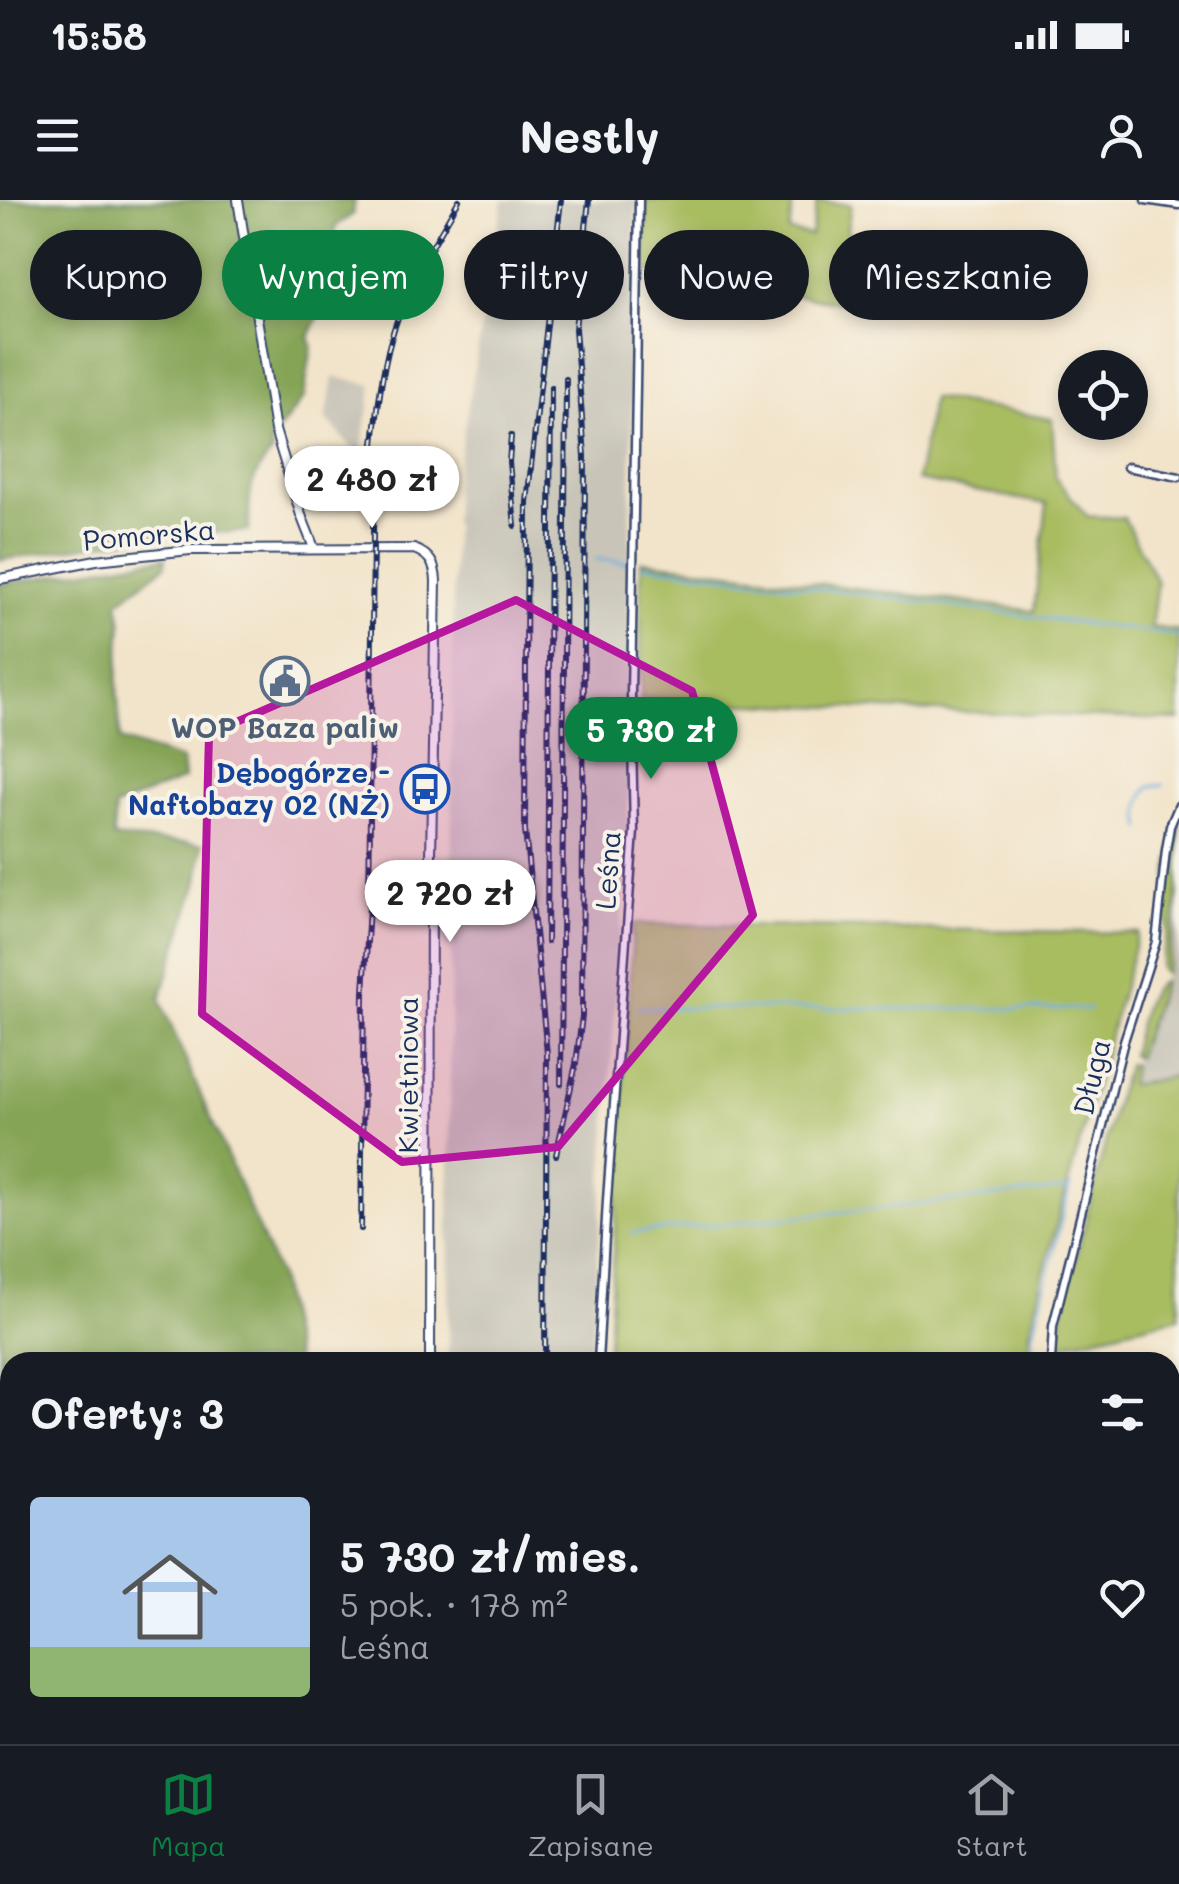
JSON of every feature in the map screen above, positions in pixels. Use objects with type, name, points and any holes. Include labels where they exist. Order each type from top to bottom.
[{"type":"street","points":[[238,200],[275,430],[314,548]]},
{"type":"street","name":"Leśna","points":[[599,1352],[634,831],[631,695],[639,200]]},
{"type":"street","points":[[1146,200],[1179,206]]},
{"type":"street","points":[[1127,467],[1179,477]]},
{"type":"street","name":"Pomorska","points":[[0,579],[96,560],[190,550],[314,548],[423,552]]},
{"type":"street","name":"Kwietniowa","points":[[423,552],[431,560],[436,582],[430,1352]]},
{"type":"street","name":"Długa","points":[[1052,1352],[1054,1326],[1119,1060],[1156,942],[1170,826],[1179,805]]},
{"type":"highlighted area","points":[[516,600],[692,691],[753,915],[558,1147],[402,1162],[202,1014],[209,734]]},
{"type":"shaded area","points":[[503,200],[636,200],[628,831],[591,1352],[448,1352],[454,488],[483,320],[624,320],[624,230],[498,230]]},
{"type":"shaded area","points":[[334,377],[373,385],[360,456],[326,419]]},
{"type":"shaded area","points":[[1179,891],[1179,1075],[1129,1084],[1162,986]]},
{"type":"green space","points":[[0,200],[355,200],[353,214],[335,230],[222,230],[222,320],[317,320],[309,337],[312,345],[304,397],[270,442],[273,452],[254,479],[249,531],[148,536],[0,560]]},
{"type":"green space","points":[[646,200],[793,200],[789,230],[645,230]]},
{"type":"green space","points":[[817,201],[851,205],[848,230],[829,230],[829,301],[809,298],[809,236]]},
{"type":"green space","points":[[932,398],[1052,419],[1056,479],[1087,516],[1124,518],[1157,582],[1151,627],[1179,631],[1179,720],[641,700],[641,561],[1034,611],[1047,504],[917,480]]},
{"type":"green space","points":[[166,557],[165,566],[118,602],[122,624],[117,682],[120,740],[182,760],[184,779],[115,807],[113,838],[203,844],[198,881],[160,1000],[279,1277],[294,1352],[0,1352],[0,584]]},
{"type":"green space","points":[[1179,822],[1175,917],[1165,974],[1160,968],[1167,936],[1169,867]]},
{"type":"green space","points":[[633,924],[1138,933],[1046,1263],[1030,1332],[1029,1352],[608,1352]]},
{"type":"green space","points":[[1163,982],[1136,1058],[1131,1055],[1142,1014],[1150,994]]},
{"type":"green space","points":[[1128,1064],[1133,1065],[1129,1084],[1132,1085],[1179,1075],[1179,1317],[1060,1345],[1057,1341],[1068,1289]]},
{"type":"waterway","points":[[596,559],[630,563]]},
{"type":"waterway","points":[[642,565],[1179,636]]},
{"type":"waterway","points":[[1142,828],[1140,811],[1144,795],[1151,786],[1163,785]]},
{"type":"waterway","points":[[637,1008],[1090,1009]]},
{"type":"waterway","points":[[1033,1352],[1033,1333],[1070,1185]]},
{"type":"waterway","points":[[631,1233],[1069,1189]]},
{"type":"railway","points":[[361,1229],[374,444],[384,369],[399,315],[418,272],[459,200]]},
{"type":"railway","points":[[545,1352],[547,1054],[525,830],[527,502],[561,200]]},
{"type":"railway","points":[[556,1155],[582,1016],[585,456],[575,329],[589,200]]},
{"type":"railway","points":[[561,1084],[566,379]]},
{"type":"railway","points":[[547,942],[551,387]]},
{"type":"railway","points":[[511,436],[509,462],[515,526]]},
{"type":"place","name":"WOP Baza paliw","points":[[285,681]]},
{"type":"place","name":"Dębogórze - Naftobazy 02 (NŻ)","points":[[425,789]]}]
